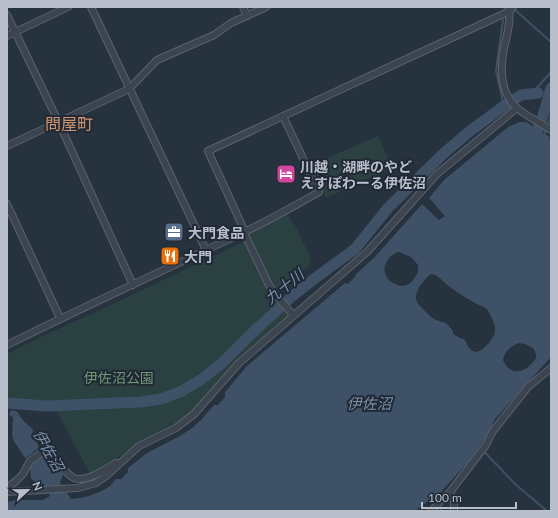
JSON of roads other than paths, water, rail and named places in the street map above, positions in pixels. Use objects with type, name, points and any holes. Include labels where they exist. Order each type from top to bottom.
[{"type":"street","points":[[7,36],[68,7]]},
{"type":"street","points":[[91,7],[206,250]]},
{"type":"street","points":[[243,7],[247,16]]},
{"type":"street","points":[[7,146],[129,89],[157,60],[214,35],[231,23],[266,7]]},
{"type":"street","points":[[293,315],[269,284],[246,237],[208,151],[510,8],[509,26],[501,61],[501,74],[508,97],[516,106],[551,130]]},
{"type":"street","points":[[7,14],[133,285]]},
{"type":"street","points":[[7,491],[78,488],[96,483],[106,476],[139,446],[176,428],[194,414],[238,363],[367,252],[437,174],[516,106]]},
{"type":"street","points":[[7,345],[60,318],[245,232],[319,192],[283,116]]},
{"type":"street","points":[[7,204],[60,318]]},
{"type":"street","points":[[431,511],[450,492],[486,445],[493,431],[528,387],[551,368]]},
{"type":"street","points":[[7,488],[23,474],[30,461],[41,453],[46,452],[54,458],[72,478],[78,480],[90,477],[129,455]]},
{"type":"street","points":[[450,492],[454,502],[454,511]]},
{"type":"water","name":"伊佐沼","points":[[519,122],[526,122],[550,137],[549,139],[551,141],[551,357],[495,419],[487,436],[469,461],[431,503],[428,501],[415,511],[7,511],[7,502],[18,500],[43,500],[50,496],[44,484],[35,482],[31,478],[31,464],[42,456],[46,456],[63,475],[60,483],[71,499],[81,498],[106,489],[116,479],[121,479],[128,472],[128,468],[147,453],[192,428],[214,405],[218,405],[225,397],[225,392],[247,366],[345,283],[348,284],[356,274],[374,258],[422,204],[439,220],[445,216],[429,198],[444,180],[508,127]],"holes":[[[399,252],[411,257],[418,265],[417,275],[409,284],[403,286],[392,282],[385,273],[385,267],[388,259],[395,253]],[[432,274],[437,276],[457,292],[487,309],[495,326],[493,338],[487,346],[476,352],[471,350],[464,339],[453,334],[453,331],[446,323],[431,317],[418,304],[416,295],[419,287],[429,275]],[[519,343],[525,344],[533,348],[536,358],[525,369],[520,371],[512,370],[503,360],[507,351]]]},
{"type":"water","points":[[14,410],[33,430],[33,437],[39,448],[25,458],[14,441],[12,435],[13,417],[10,416],[9,413]]},
{"type":"waterway","points":[[514,9],[551,42]]},
{"type":"waterway","points":[[503,20],[496,71],[504,106]]},
{"type":"waterway","points":[[521,95],[536,89],[551,72]]},
{"type":"waterway","points":[[533,141],[551,88]]},
{"type":"waterway","name":"九十川","points":[[7,403],[46,406],[140,402],[161,399],[180,392],[202,379],[221,364],[290,298],[355,249],[388,208],[443,154],[470,131],[521,95],[538,93]]},
{"type":"waterway","points":[[544,135],[551,114]]},
{"type":"waterway","points":[[478,445],[515,484],[547,511]]},
{"type":"waterway","points":[[433,499],[442,511]]},
{"type":"place","name":"川越・湖畔のやど えすぽわーる伊佐沼","points":[[286,174]]},
{"type":"place","name":"大門食品","points":[[174,232]]},
{"type":"place","name":"大門","points":[[170,256]]},
{"type":"district","name":"問屋町","points":[[69,123]]},
{"type":"park label","name":"伊佐沼公園","points":[[119,377]]}]
